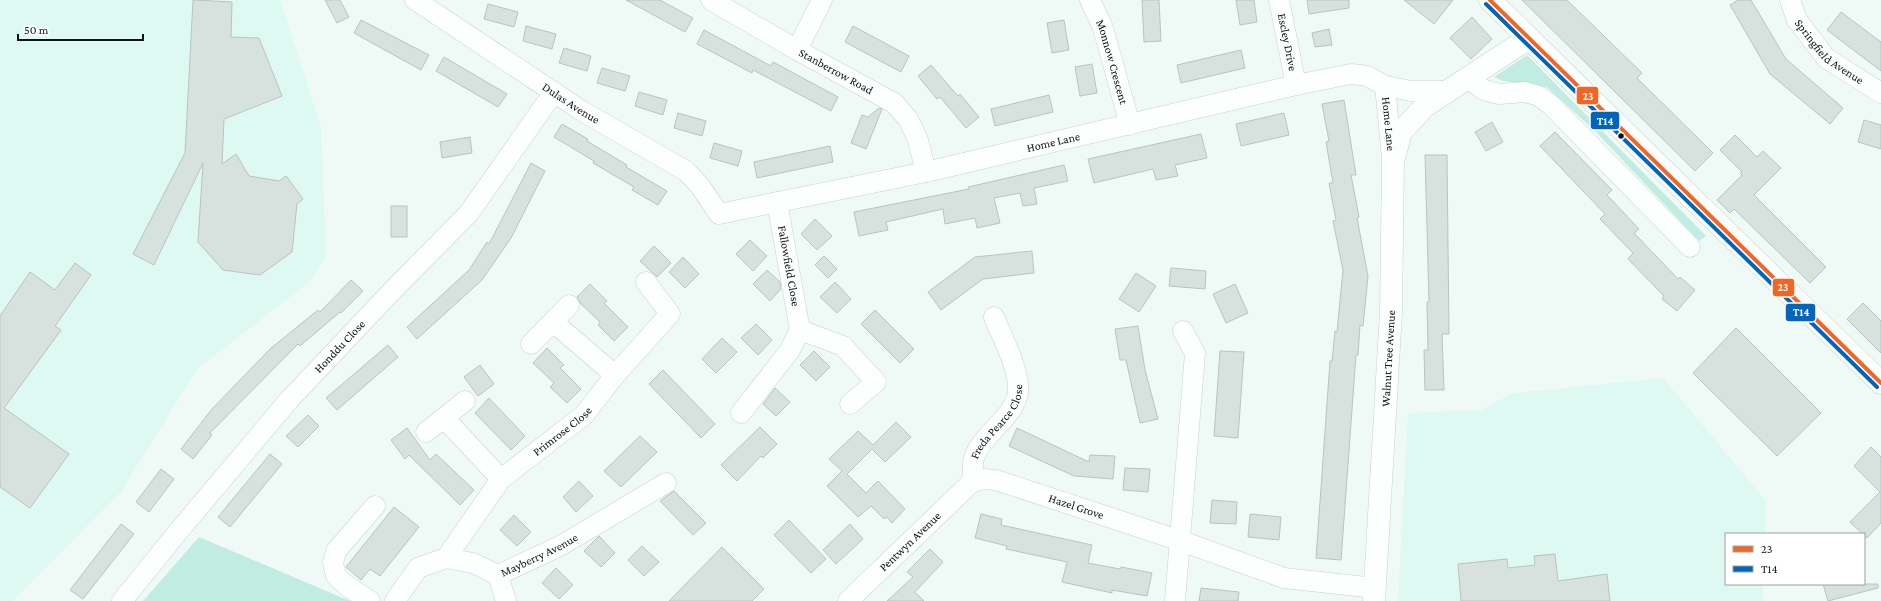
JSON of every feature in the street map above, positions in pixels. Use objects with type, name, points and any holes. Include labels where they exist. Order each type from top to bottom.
[{"type":"main road","points":[[1490,0],[1881,383]]},
{"type":"main road","name":"Walnut Tree Avenue","points":[[1374,595],[1392,312],[1393,162],[1401,132],[1425,106],[1529,38]]},
{"type":"street","name":"Dulas Avenue","points":[[415,0],[582,111],[686,171],[700,186],[719,214]]},
{"type":"street","name":"Stanberrow Road","points":[[711,0],[797,50],[894,103],[908,119],[918,140],[926,172]]},
{"type":"street","points":[[797,50],[822,0]]},
{"type":"street","name":"Monnow Crescent","points":[[1090,0],[1103,28],[1130,125]]},
{"type":"street","name":"Escley Drive","points":[[1279,0],[1296,85]]},
{"type":"street","name":"Springfield Avenue","points":[[1790,0],[1797,20],[1826,58],[1881,93]]},
{"type":"street","name":"Home Lane","points":[[719,214],[926,172],[1296,85],[1351,74],[1367,76],[1385,86],[1411,92],[1446,91]]},
{"type":"street","points":[[1468,78],[1484,90],[1499,94],[1525,92],[1539,96],[1551,105],[1690,247]]},
{"type":"street","name":"Home Lane","points":[[1385,86],[1393,162]]},
{"type":"street","name":"Honddu Close","points":[[122,601],[177,532],[289,400],[393,290],[469,213],[554,92]]},
{"type":"street","name":"Fallowfield Close","points":[[777,202],[800,330]]},
{"type":"street","name":"Primrose Close","points":[[446,558],[501,480],[584,415],[615,375],[670,314],[646,282]]},
{"type":"street","points":[[531,344],[569,305]]},
{"type":"street","name":"Freda Pearce Close","points":[[972,482],[974,457],[984,442],[1012,408],[1018,392],[1017,375],[994,317]]},
{"type":"street","points":[[553,322],[615,375]]},
{"type":"street","points":[[741,413],[790,350],[800,330],[843,346],[876,382],[850,404]]},
{"type":"street","points":[[1175,601],[1195,353],[1183,331]]},
{"type":"street","points":[[426,432],[465,401]]},
{"type":"street","points":[[444,418],[501,480]]},
{"type":"street","name":"Hazel Grove","points":[[972,482],[996,480],[1180,541],[1284,578],[1374,595]]},
{"type":"street","name":"Pentwyn Avenue","points":[[848,601],[972,482]]},
{"type":"street","name":"Mayberry Avenue","points":[[446,558],[474,564],[498,575],[560,546],[666,483]]},
{"type":"street","points":[[370,601],[346,586],[336,576],[333,563],[336,551],[375,506]]},
{"type":"street","points":[[396,601],[418,568],[446,558]]},
{"type":"street","points":[[498,575],[506,601]]},
{"type":"shaded area","points":[[0,0],[280,0],[321,127],[326,256],[308,283],[197,369],[120,493],[13,601],[0,601]]},
{"type":"shaded area","points":[[1527,55],[1706,236],[1699,241],[1596,132],[1547,87],[1503,81],[1494,77]]},
{"type":"shaded area","points":[[1663,378],[1766,501],[1765,533],[1725,533],[1725,585],[1763,585],[1763,601],[1398,601],[1408,413],[1481,410],[1513,393]]},
{"type":"shaded area","points":[[199,537],[350,601],[143,601]]},
{"type":"building","points":[[193,0],[232,2],[231,37],[259,38],[282,96],[224,119],[222,164],[236,154],[249,176],[279,181],[286,176],[303,199],[297,204],[292,252],[260,275],[223,270],[198,242],[203,163],[154,265],[133,254],[185,153]]},
{"type":"building","points":[[325,0],[340,0],[349,17],[337,23]]},
{"type":"building","points":[[626,0],[660,0],[693,18],[685,32]]},
{"type":"building","points":[[1142,0],[1159,0],[1161,41],[1144,42]]},
{"type":"building","points":[[1236,0],[1254,0],[1257,22],[1240,25]]},
{"type":"building","points":[[1307,0],[1349,0],[1349,8],[1309,14]]},
{"type":"building","points":[[1404,0],[1453,0],[1434,24]]},
{"type":"building","points":[[1522,0],[1567,0],[1642,73],[1637,78],[1713,153],[1695,171]]},
{"type":"building","points":[[1738,0],[1751,0],[1786,59],[1843,108],[1830,124],[1770,74],[1730,5]]},
{"type":"building","points":[[488,4],[518,12],[514,27],[484,19]]},
{"type":"building","points":[[1841,12],[1881,42],[1881,71],[1827,30]]},
{"type":"building","points":[[1472,17],[1492,39],[1471,59],[1450,38]]},
{"type":"building","points":[[361,20],[429,55],[421,70],[354,33]]},
{"type":"building","points":[[1064,20],[1069,50],[1052,53],[1047,23]]},
{"type":"building","points":[[526,26],[556,34],[552,49],[523,41]]},
{"type":"building","points":[[853,26],[909,56],[901,72],[845,42]]},
{"type":"building","points":[[1329,29],[1332,45],[1315,47],[1312,33]]},
{"type":"building","points":[[704,30],[771,66],[773,62],[838,97],[831,111],[753,70],[752,73],[697,44]]},
{"type":"building","points":[[564,48],[591,56],[587,71],[559,63]]},
{"type":"building","points":[[1241,50],[1245,68],[1181,83],[1177,65]]},
{"type":"building","points":[[444,57],[507,94],[498,107],[436,71]]},
{"type":"building","points":[[1092,64],[1097,93],[1080,96],[1075,67]]},
{"type":"building","points":[[931,65],[958,96],[960,94],[979,117],[966,128],[940,97],[937,99],[918,76]]},
{"type":"building","points":[[602,68],[630,76],[625,91],[597,83]]},
{"type":"building","points":[[639,92],[667,100],[663,115],[635,106]]},
{"type":"building","points":[[1049,95],[1053,112],[995,126],[991,109]]},
{"type":"building","points":[[1344,100],[1356,175],[1351,175],[1359,217],[1357,218],[1368,276],[1363,326],[1360,325],[1358,355],[1356,355],[1341,560],[1316,558],[1330,361],[1332,361],[1335,331],[1337,332],[1343,270],[1333,221],[1336,220],[1329,183],[1333,183],[1326,142],[1329,141],[1322,104]]},
{"type":"building","points":[[879,108],[882,109],[866,149],[851,143],[862,115],[868,117]]},
{"type":"building","points":[[678,113],[706,121],[702,136],[674,128]]},
{"type":"building","points":[[1284,113],[1289,135],[1241,146],[1236,124]]},
{"type":"building","points":[[1864,120],[1881,125],[1881,149],[1858,142]]},
{"type":"building","points":[[1492,122],[1503,142],[1486,151],[1475,132]]},
{"type":"building","points":[[562,124],[627,165],[626,167],[667,191],[658,205],[632,190],[634,187],[593,163],[594,161],[554,137]]},
{"type":"building","points":[[1555,132],[1612,190],[1607,195],[1639,229],[1634,233],[1678,279],[1680,277],[1695,290],[1677,311],[1662,299],[1664,296],[1628,259],[1633,253],[1600,219],[1605,214],[1540,146]]},
{"type":"building","points":[[1201,134],[1207,158],[1175,165],[1178,176],[1156,180],[1153,169],[1094,183],[1088,159]]},
{"type":"building","points":[[1735,135],[1757,157],[1763,151],[1781,168],[1754,195],[1826,267],[1810,283],[1734,209],[1730,213],[1717,200],[1742,175],[1740,173],[1742,172],[1720,150]]},
{"type":"building","points":[[470,137],[472,153],[442,158],[440,142]]},
{"type":"building","points":[[714,143],[742,151],[738,166],[710,158]]},
{"type":"building","points":[[830,146],[833,162],[757,178],[754,162]]},
{"type":"building","points":[[1425,155],[1447,155],[1449,334],[1442,334],[1444,390],[1425,390],[1424,350],[1428,350],[1427,302],[1429,302]]},
{"type":"building","points":[[531,163],[545,171],[511,238],[482,280],[417,339],[407,327],[469,270],[487,242],[489,244]]},
{"type":"building","points":[[1064,165],[1068,181],[1034,188],[1037,204],[1023,206],[1020,193],[994,198],[1000,223],[977,228],[975,218],[945,224],[943,209],[886,222],[888,230],[859,236],[854,212],[969,189],[968,187]]},
{"type":"building","points":[[391,206],[407,206],[407,237],[391,237]]},
{"type":"building","points":[[815,219],[832,236],[817,250],[801,234]]},
{"type":"building","points":[[750,240],[767,256],[753,271],[736,254]]},
{"type":"building","points":[[654,246],[671,263],[657,277],[640,261]]},
{"type":"building","points":[[1032,251],[1034,273],[983,279],[941,310],[928,292],[975,257]]},
{"type":"building","points":[[824,256],[837,269],[828,278],[815,265]]},
{"type":"building","points":[[683,257],[699,274],[685,288],[669,272]]},
{"type":"building","points":[[75,263],[91,275],[55,326],[61,330],[4,408],[69,454],[30,508],[0,487],[0,316],[30,272],[55,290]]},
{"type":"building","points":[[1171,268],[1206,271],[1205,289],[1169,286]]},
{"type":"building","points":[[767,270],[780,282],[781,289],[770,301],[753,284]]},
{"type":"building","points":[[1136,273],[1156,286],[1139,312],[1119,299]]},
{"type":"building","points":[[351,280],[363,291],[341,313],[340,312],[300,346],[298,344],[210,433],[212,435],[193,459],[181,449],[212,409],[270,349],[318,310],[320,312]]},
{"type":"building","points":[[835,282],[851,299],[837,313],[820,297]]},
{"type":"building","points":[[590,284],[607,301],[604,303],[628,327],[614,341],[598,325],[600,322],[580,303],[577,297]]},
{"type":"building","points":[[1235,284],[1248,313],[1226,323],[1213,294]]},
{"type":"building","points":[[1863,303],[1881,321],[1881,353],[1847,319]]},
{"type":"building","points":[[875,310],[914,349],[900,363],[861,324]]},
{"type":"building","points":[[756,324],[772,340],[758,355],[741,338]]},
{"type":"building","points":[[1138,326],[1145,370],[1158,419],[1140,423],[1126,360],[1120,360],[1115,329]]},
{"type":"building","points":[[1736,328],[1821,413],[1777,456],[1693,373]]},
{"type":"building","points":[[722,338],[737,352],[716,373],[702,359]]},
{"type":"building","points":[[388,345],[398,357],[337,410],[326,398]]},
{"type":"building","points":[[547,348],[564,365],[560,368],[581,389],[567,403],[550,387],[554,383],[533,363]]},
{"type":"building","points":[[814,351],[830,367],[816,381],[800,365]]},
{"type":"building","points":[[1220,351],[1244,352],[1238,438],[1214,436]]},
{"type":"building","points":[[480,365],[494,384],[478,396],[464,377]]},
{"type":"building","points":[[663,370],[715,424],[701,438],[649,384]]},
{"type":"building","points":[[775,388],[790,402],[776,416],[763,404]]},
{"type":"building","points":[[489,398],[525,436],[511,450],[475,413]]},
{"type":"building","points":[[308,415],[319,426],[298,447],[286,436]]},
{"type":"building","points":[[896,422],[911,437],[885,462],[872,449],[847,474],[866,493],[878,481],[905,509],[892,523],[887,517],[884,519],[871,506],[858,517],[827,486],[842,471],[829,459],[858,431],[873,445]]},
{"type":"building","points":[[760,427],[777,444],[763,458],[761,456],[737,481],[721,465]]},
{"type":"building","points":[[407,428],[430,460],[436,454],[474,490],[460,505],[409,455],[405,459],[391,440]]},
{"type":"building","points":[[1017,428],[1089,462],[1090,455],[1115,456],[1113,479],[1074,476],[1009,446]]},
{"type":"building","points":[[640,436],[657,452],[621,487],[604,471]]},
{"type":"building","points":[[1871,447],[1881,457],[1881,523],[1867,538],[1865,533],[1862,533],[1850,522],[1880,492],[1854,466]]},
{"type":"building","points":[[270,454],[282,464],[230,527],[218,517]]},
{"type":"building","points":[[1125,468],[1150,469],[1148,492],[1123,490]]},
{"type":"building","points":[[161,469],[174,479],[149,512],[136,502]]},
{"type":"building","points":[[579,481],[593,496],[576,512],[563,497]]},
{"type":"building","points":[[674,491],[706,523],[693,535],[660,501]]},
{"type":"building","points":[[1212,500],[1237,502],[1236,524],[1210,523]]},
{"type":"building","points":[[394,507],[419,527],[380,576],[370,569],[361,580],[346,567]]},
{"type":"building","points":[[981,514],[1002,519],[1001,525],[1092,545],[1088,563],[1152,573],[1147,596],[1112,590],[1112,593],[1062,582],[1067,562],[1006,549],[1007,546],[975,538]]},
{"type":"building","points":[[1250,514],[1281,517],[1279,540],[1248,537]]},
{"type":"building","points":[[514,515],[531,532],[517,546],[500,530]]},
{"type":"building","points":[[789,520],[826,559],[811,573],[774,535]]},
{"type":"building","points":[[121,524],[134,534],[83,599],[70,590]]},
{"type":"building","points":[[850,524],[863,539],[836,564],[823,550]]},
{"type":"building","points":[[599,536],[615,553],[601,567],[584,551]]},
{"type":"building","points":[[642,546],[659,562],[644,576],[628,560]]},
{"type":"building","points":[[722,547],[764,589],[752,601],[669,601]]},
{"type":"building","points":[[930,549],[943,562],[915,592],[924,601],[887,601],[913,577],[907,572]]},
{"type":"building","points":[[1555,554],[1558,581],[1607,574],[1610,601],[1461,601],[1458,564],[1507,559],[1508,568],[1535,565],[1534,556]]},
{"type":"building","points":[[556,568],[573,585],[559,599],[542,583]]},
{"type":"building","points":[[1878,584],[1878,588],[1828,601],[1823,585]]},
{"type":"building","points":[[1201,588],[1239,592],[1238,601],[1199,601]]},
{"type":"transit line","name":"23","points":[[1490,0],[1881,383]]},
{"type":"transit line","name":"T14","points":[[1486,4],[1877,387]]}]
